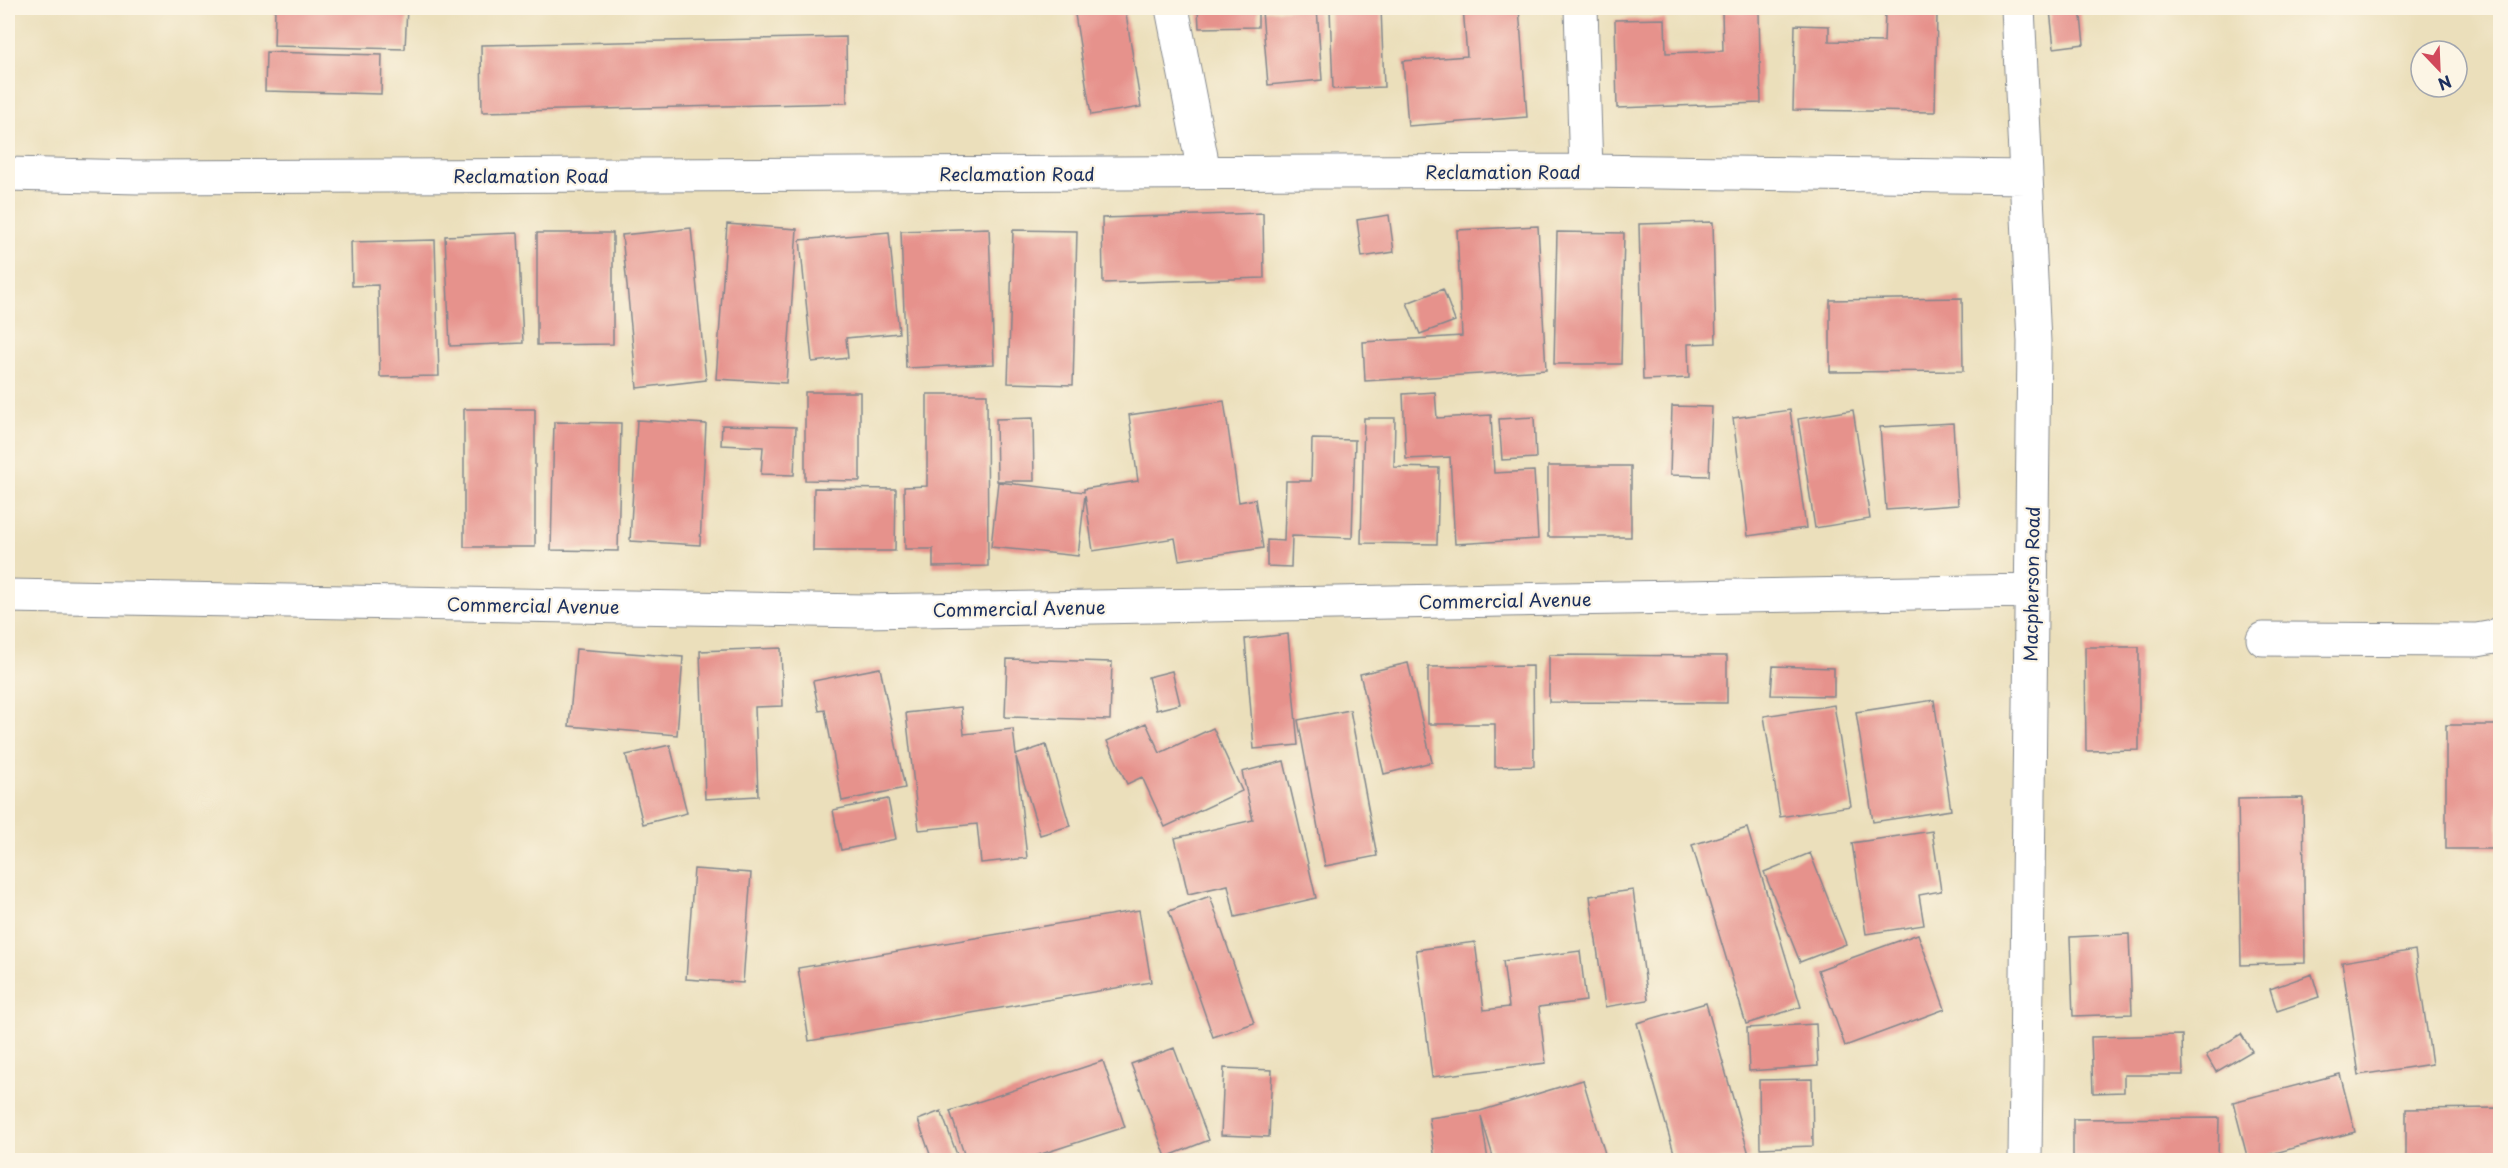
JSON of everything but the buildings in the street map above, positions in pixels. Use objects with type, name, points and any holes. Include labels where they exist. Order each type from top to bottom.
[{"type":"street","points":[[1172,8],[1204,172]]},
{"type":"street","points":[[1581,8],[1586,171]]},
{"type":"street","name":"Macpherson Road","points":[[2018,8],[2034,342],[2025,1161]]},
{"type":"street","name":"Reclamation Road","points":[[8,174],[150,177],[1586,171],[2026,177]]},
{"type":"street","name":"Commercial Avenue","points":[[8,596],[863,610],[2030,591]]},
{"type":"street","points":[[2263,639],[2477,640],[2500,633]]}]
